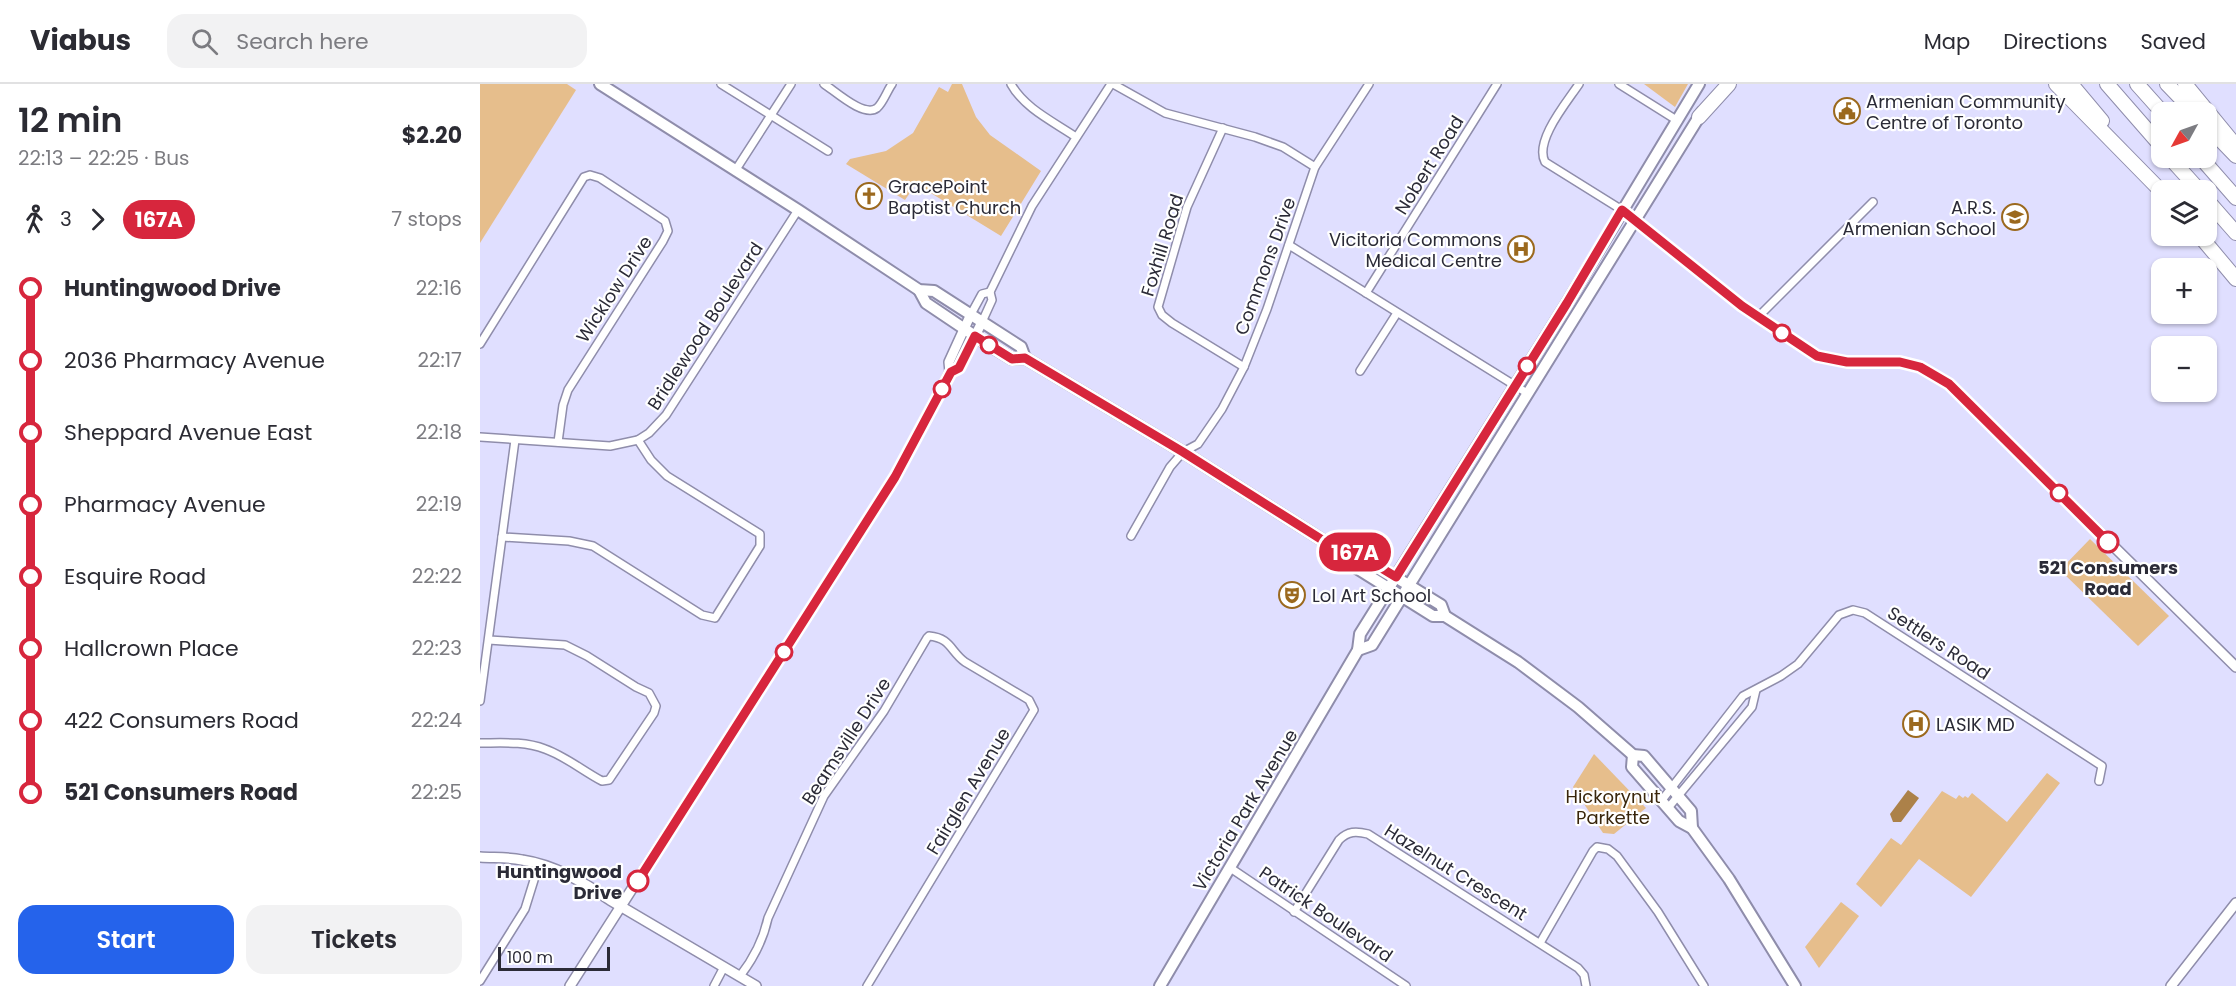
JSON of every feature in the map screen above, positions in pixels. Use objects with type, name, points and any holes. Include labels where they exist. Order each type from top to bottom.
[{"type":"highway","points":[[1700,117],[1729,84]]},
{"type":"highway","points":[[2056,84],[2151,180]]},
{"type":"highway","points":[[2071,84],[2153,180]]},
{"type":"highway","points":[[2107,84],[2151,134]]},
{"type":"highway","points":[[2137,84],[2153,102]]},
{"type":"highway","points":[[2167,84],[2184,102]]},
{"type":"highway","points":[[2185,84],[2236,146]]},
{"type":"highway","points":[[2217,136],[2236,156]]},
{"type":"highway","points":[[2179,168],[2190,180]]},
{"type":"highway","points":[[2210,168],[2236,198]]},
{"type":"highway","points":[[2217,211],[2236,233]]},
{"type":"highway","points":[[2208,246],[2236,279]]},
{"type":"main road","points":[[600,84],[919,290],[926,303],[975,336],[1012,359],[1025,358],[1183,452],[1335,548],[1339,557],[1433,616],[1445,616],[1524,666],[1578,707],[1632,755],[1644,756],[1691,811],[1692,828]]},
{"type":"main road","name":"Victoria Park Avenue","points":[[1160,986],[1358,650],[1360,634],[1567,303],[1699,84]]},
{"type":"main road","name":"Victoria Park Avenue","points":[[1358,650],[1372,645],[1700,117],[1718,84]]},
{"type":"main road","points":[[919,290],[934,291],[1021,347],[1025,358]]},
{"type":"main road","points":[[1335,548],[1345,546],[1409,585],[1441,605],[1445,616]]},
{"type":"main road","points":[[1632,755],[1632,767],[1679,821],[1692,828],[1729,879],[1795,986]]},
{"type":"street","points":[[721,84],[828,151]]},
{"type":"street","points":[[735,171],[791,84]]},
{"type":"street","points":[[824,84],[855,106],[874,110],[879,106],[892,84]]},
{"type":"street","points":[[1011,84],[1028,105],[1076,137]]},
{"type":"street","points":[[570,986],[895,477],[951,372],[959,368],[992,300],[990,292],[1032,206],[1112,84],[1165,113],[1283,147],[1315,167]]},
{"type":"street","name":"Commons Drive","points":[[1131,536],[1170,467],[1183,452],[1198,444],[1203,438],[1244,368],[1315,167],[1369,84]]},
{"type":"street","name":"Nobert Road","points":[[1366,293],[1497,84]]},
{"type":"street","points":[[1579,84],[1552,124],[1542,144],[1542,156],[1545,162],[1622,210],[1758,317],[1817,356],[1847,362],[1900,362],[1920,367],[1949,384],[2236,667]]},
{"type":"street","points":[[1619,84],[1678,121]]},
{"type":"street","name":"Foxhill Road","points":[[1223,128],[1187,207],[1158,307],[1162,315],[1244,368]]},
{"type":"street","name":"Wicklow Drive","points":[[480,344],[584,177],[600,178],[664,221],[668,231],[663,241],[568,390],[563,405],[558,442]]},
{"type":"street","points":[[1758,317],[1873,202]]},
{"type":"street","name":"Bridlewood Boulevard","points":[[639,440],[666,415],[798,210]]},
{"type":"street","points":[[1289,245],[1527,393]]},
{"type":"street","points":[[951,372],[949,362],[970,316],[982,294],[990,292]]},
{"type":"street","points":[[1360,371],[1397,313]]},
{"type":"street","points":[[480,437],[610,446],[639,440],[651,460],[667,476],[760,534],[760,546],[715,618],[702,615],[593,546],[569,541],[502,537]]},
{"type":"street","points":[[480,701],[515,440]]},
{"type":"street","name":"Settlers Road","points":[[1665,804],[1743,696],[1798,664],[1839,615],[1853,610],[1866,613],[2102,766],[2099,781]]},
{"type":"street","name":"Beamsville Drive","points":[[740,976],[750,964],[763,939],[768,918],[824,796],[884,711],[927,638],[929,636],[946,640]]},
{"type":"street","points":[[480,743],[518,744],[547,749],[602,781],[609,780],[654,713],[656,706],[649,693],[565,645],[489,640]]},
{"type":"street","name":"Fairglen Avenue","points":[[867,986],[1034,710],[1029,700],[957,657],[946,640]]},
{"type":"street","name":"Settlers Road","points":[[1665,804],[1675,790],[1752,707],[1756,690]]},
{"type":"street","name":"Hazelnut Crescent","points":[[1294,912],[1344,834],[1357,832],[1368,834],[1578,968],[1584,975],[1586,986]]},
{"type":"street","points":[[1540,943],[1593,851],[1597,847],[1604,848],[1617,856],[1645,893],[1704,986]]},
{"type":"street","points":[[480,857],[521,859],[563,872],[756,986]]},
{"type":"street","points":[[480,981],[525,909],[539,864]]},
{"type":"street","name":"Patrick Boulevard","points":[[1229,867],[1406,986]]},
{"type":"street","points":[[2171,986],[2236,903]]},
{"type":"street","points":[[714,986],[724,967]]},
{"type":"green space","points":[[480,84],[567,84],[576,90],[480,243]]},
{"type":"green space","points":[[952,84],[962,84],[976,117],[990,135],[1041,171],[1001,236],[916,184],[905,200],[846,164],[850,159],[886,151],[913,133],[939,87],[948,92]]},
{"type":"green space","points":[[1644,84],[1688,84],[1675,107]]},
{"type":"green space","points":[[2090,539],[2169,616],[2138,646],[2060,570]]},
{"type":"green space","name":"Hickorynut Parkette","points":[[1594,754],[1646,808],[1614,834],[1603,833],[1573,787]]},
{"type":"green space","points":[[2047,773],[2060,783],[1971,897],[1919,859],[1881,907],[1856,884],[1891,838],[1901,845],[1942,791],[1956,799],[1959,795],[1968,798],[1972,793],[2007,822]]},
{"type":"green space","points":[[1841,902],[1859,916],[1819,968],[1805,947]]},
{"type":"shaded area","points":[[1908,790],[1919,798],[1901,822],[1893,822],[1890,814]]},
{"type":"bus line","name":"167A","points":[[638,881],[895,477],[951,372],[959,368],[975,336],[1012,359],[1025,358],[1183,452],[1335,548],[1345,546],[1396,577],[1567,303],[1622,210],[1742,306],[1817,356],[1847,362],[1900,362],[1920,367],[1949,384],[2108,542]]},
{"type":"place","name":"Armenian Community Centre of Toronto","points":[[1847,111]]},
{"type":"place","name":"GracePoint Baptist Church","points":[[869,196]]},
{"type":"place","name":"A.R.S. Armenian School","points":[[2015,217]]},
{"type":"place","name":"Vicitoria Commons Medical Centre","points":[[1521,249]]},
{"type":"place","name":"521 Consumers Road","points":[[2108,542]]},
{"type":"place","name":"Lol Art School","points":[[1292,595]]},
{"type":"place","name":"LASIK MD","points":[[1916,724]]},
{"type":"place","name":"Huntingwood Drive","points":[[638,881]]}]
